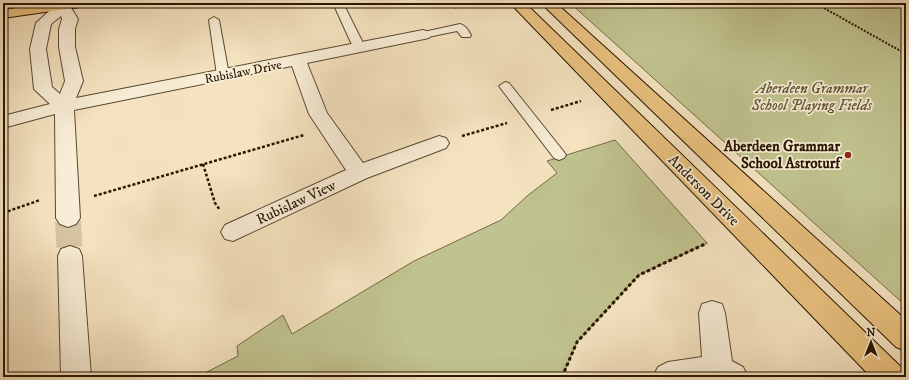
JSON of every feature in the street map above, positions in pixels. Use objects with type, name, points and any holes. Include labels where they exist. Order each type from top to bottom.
[{"type":"main road","points":[[3,14],[80,3]]},
{"type":"main road","name":"Anderson Drive","points":[[517,3],[892,377]]},
{"type":"main road","name":"Anderson Drive","points":[[548,3],[906,338]]},
{"type":"street","points":[[64,106],[43,89],[38,48],[44,23],[63,6],[70,19],[67,29],[67,47],[74,81],[64,106],[67,204]]},
{"type":"street","name":"Rubislaw Drive","points":[[3,122],[64,106],[423,35]]},
{"type":"street","points":[[298,60],[318,114],[359,173]]},
{"type":"street","name":"Rubislaw View","points":[[233,232],[359,173],[439,143]]},
{"type":"street","points":[[70,256],[76,377]]},
{"type":"street","points":[[668,377],[725,373],[712,313]]},
{"type":"lane","points":[[338,3],[360,47]]},
{"type":"lane","points":[[214,20],[223,75]]},
{"type":"lane","points":[[423,35],[460,27],[466,35]]},
{"type":"lane","points":[[506,86],[560,155]]},
{"type":"path","points":[[815,3],[906,54]]},
{"type":"path","points":[[3,213],[67,204],[302,135]]},
{"type":"path","points":[[203,164],[215,203]]},
{"type":"path","points":[[562,377],[577,342],[639,275],[707,243]]},
{"type":"green space","name":"Aberdeen Grammar School Playing Fields","points":[[570,3],[906,3],[906,306]]},
{"type":"green space","points":[[615,140],[707,243],[639,275],[577,342],[562,377],[197,377],[238,356],[237,346],[283,315],[292,334],[414,261],[501,220],[527,196],[557,173],[547,161]]},
{"type":"tunnel","points":[[68,221],[70,256]]},
{"type":"place","name":"Aberdeen Grammar School Astroturf","points":[[848,155]]}]
